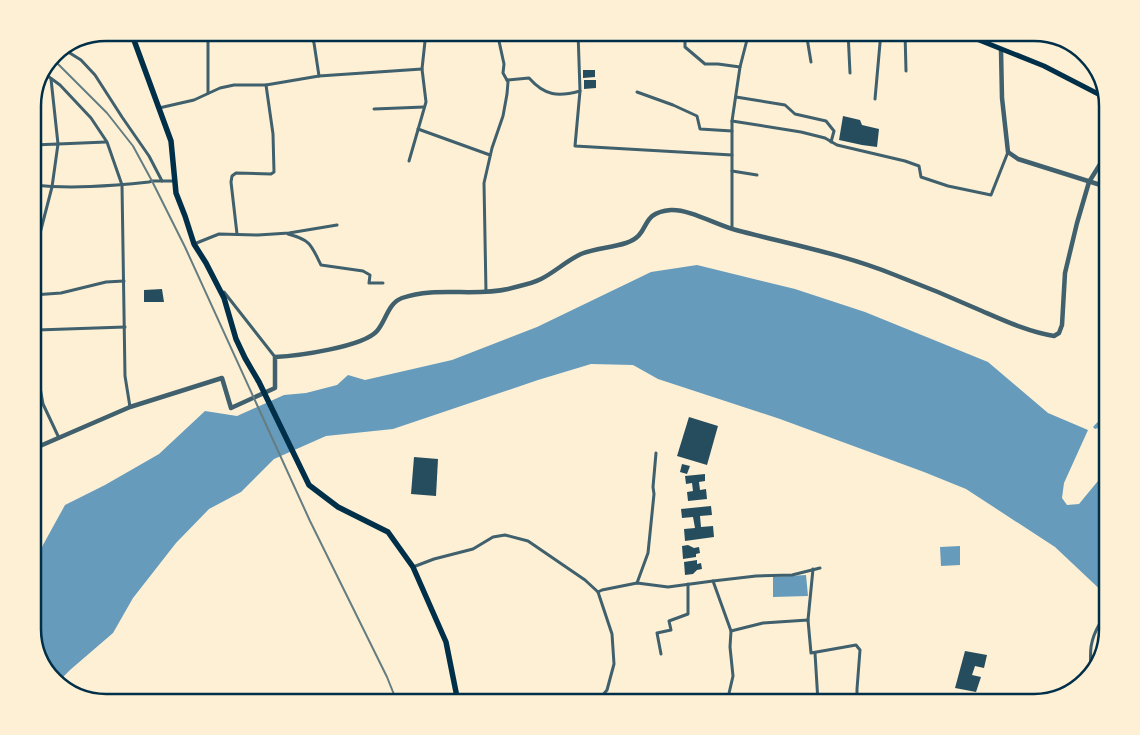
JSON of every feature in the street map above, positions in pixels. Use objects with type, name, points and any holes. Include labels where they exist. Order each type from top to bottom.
[{"type":"main road","points":[[134,41],[170,141],[176,193],[194,244],[224,298],[236,339],[244,358],[259,382],[309,485],[338,507],[388,532],[413,567],[434,611],[446,642],[456,694]]},
{"type":"main road","points":[[980,41],[1044,66],[1097,93]]},
{"type":"street","points":[[208,41],[208,93]]},
{"type":"street","points":[[313,41],[319,76]]},
{"type":"street","points":[[409,161],[426,102],[422,69],[425,41]]},
{"type":"street","points":[[486,292],[484,183],[490,155],[503,116],[507,94],[507,80],[503,73],[504,64],[499,41]]},
{"type":"street","points":[[578,41],[580,91],[575,146],[732,155]]},
{"type":"street","points":[[685,41],[685,47],[705,64],[740,67]]},
{"type":"street","points":[[732,229],[732,121],[740,67],[747,41]]},
{"type":"street","points":[[808,41],[811,62]]},
{"type":"street","points":[[848,41],[850,73]]},
{"type":"street","points":[[875,99],[880,41]]},
{"type":"street","points":[[904,41],[906,71]]},
{"type":"street","points":[[732,121],[801,132],[825,138],[837,145],[919,166],[921,177],[948,186],[991,195],[1008,152],[1002,98],[1002,50]]},
{"type":"street","points":[[70,53],[81,60],[95,75],[149,156],[162,181]]},
{"type":"street","points":[[159,108],[194,100],[220,88],[234,85],[266,85],[319,76],[422,69]]},
{"type":"street","points":[[49,77],[91,118],[107,142],[122,185],[125,376],[130,407]]},
{"type":"street","points":[[507,80],[529,78],[537,87],[552,94],[567,95],[580,91]]},
{"type":"street","points":[[41,229],[52,187],[58,144],[51,79]]},
{"type":"street","points":[[238,234],[231,182],[232,176],[236,173],[271,174],[274,172],[273,134],[266,85]]},
{"type":"street","points":[[637,92],[697,116],[700,129],[732,131]]},
{"type":"street","points":[[736,97],[785,106],[794,114],[826,121],[834,131],[831,142]]},
{"type":"street","points":[[374,109],[424,107]]},
{"type":"street","points":[[418,129],[490,155]]},
{"type":"street","points":[[41,145],[107,142]]},
{"type":"street","points":[[1008,152],[1018,159],[1099,185]]},
{"type":"street","points":[[275,357],[317,352],[369,338],[377,331],[395,302],[402,298],[434,293],[486,292],[507,289],[540,279],[583,253],[628,243],[638,238],[650,216],[656,212],[675,210],[732,229],[848,257],[894,274],[1017,326],[1054,336],[1061,330],[1065,273],[1089,182],[1099,166]]},
{"type":"street","points":[[732,171],[757,175]]},
{"type":"street","points":[[41,186],[122,185],[152,180],[176,181]]},
{"type":"street","points":[[194,244],[218,234],[258,235],[286,233],[337,225]]},
{"type":"street","points":[[286,233],[304,238],[321,264],[363,271],[370,275],[369,282],[383,283]]},
{"type":"street","points":[[41,295],[61,293],[106,282],[124,281]]},
{"type":"street","points":[[41,446],[130,407],[222,378],[231,408],[275,388],[275,357],[218,287]]},
{"type":"street","points":[[41,330],[125,327]]},
{"type":"street","points":[[41,393],[43,404],[59,438]]},
{"type":"street","points":[[637,583],[648,553],[656,453]]},
{"type":"street","points":[[413,567],[434,559],[473,549],[493,537],[505,535],[528,542],[586,580],[598,592],[612,634],[614,664],[607,690],[604,694]]},
{"type":"street","points":[[598,592],[637,583],[668,587],[756,576],[792,575],[820,568]]},
{"type":"street","points":[[813,570],[808,620],[811,653],[815,654],[856,645],[860,650],[857,694]]},
{"type":"street","points":[[713,581],[730,631],[733,676],[729,694]]},
{"type":"street","points":[[661,654],[657,633],[671,630],[669,620],[688,614],[688,584]]},
{"type":"street","points":[[730,631],[763,623],[808,620]]},
{"type":"street","points":[[1090,660],[1092,636],[1099,625]]},
{"type":"street","points":[[815,654],[818,694]]},
{"type":"water","points":[[697,265],[795,289],[865,312],[988,362],[1048,413],[1088,430],[1064,483],[1062,498],[1067,505],[1079,504],[1099,480],[1099,588],[1055,547],[966,489],[780,419],[658,379],[633,365],[591,364],[393,429],[326,436],[274,459],[241,492],[209,509],[176,543],[133,598],[113,633],[62,678],[57,672],[45,649],[41,633],[41,550],[65,505],[159,454],[205,411],[237,416],[284,395],[306,393],[337,385],[348,375],[365,380],[452,360],[537,327],[651,272]]},
{"type":"water","points":[[1099,421],[1099,428],[1095,429],[1093,427]]},
{"type":"water","points":[[960,546],[960,565],[941,566],[940,547]]},
{"type":"water","points":[[806,575],[808,596],[773,597],[773,577]]},
{"type":"building","points":[[583,70],[595,70],[595,77],[583,78]]},
{"type":"building","points":[[584,80],[596,80],[596,88],[584,89]]},
{"type":"building","points":[[843,116],[860,120],[862,125],[879,129],[877,147],[839,140]]},
{"type":"building","points":[[162,289],[164,302],[144,302],[144,290]]},
{"type":"building","points":[[689,417],[718,426],[707,465],[677,456]]},
{"type":"building","points":[[414,457],[438,459],[436,496],[411,494]]},
{"type":"building","points":[[682,464],[690,466],[687,474],[680,472]]},
{"type":"building","points":[[705,474],[705,481],[699,482],[700,490],[706,489],[707,499],[688,501],[687,492],[693,491],[692,483],[686,484],[685,476]]},
{"type":"building","points":[[711,506],[712,515],[700,516],[701,527],[713,526],[714,537],[685,541],[684,529],[695,528],[693,517],[682,518],[681,509]]},
{"type":"building","points":[[688,545],[694,548],[699,547],[700,553],[696,554],[696,557],[683,559],[682,546]]},
{"type":"building","points":[[697,560],[697,564],[701,563],[702,569],[697,570],[693,574],[685,575],[684,562]]},
{"type":"building","points":[[965,651],[987,655],[984,668],[975,666],[972,675],[981,677],[976,692],[955,688]]},
{"type":"railway","points":[[58,64],[107,113],[133,146],[152,181],[185,247],[310,521],[394,694]]}]
